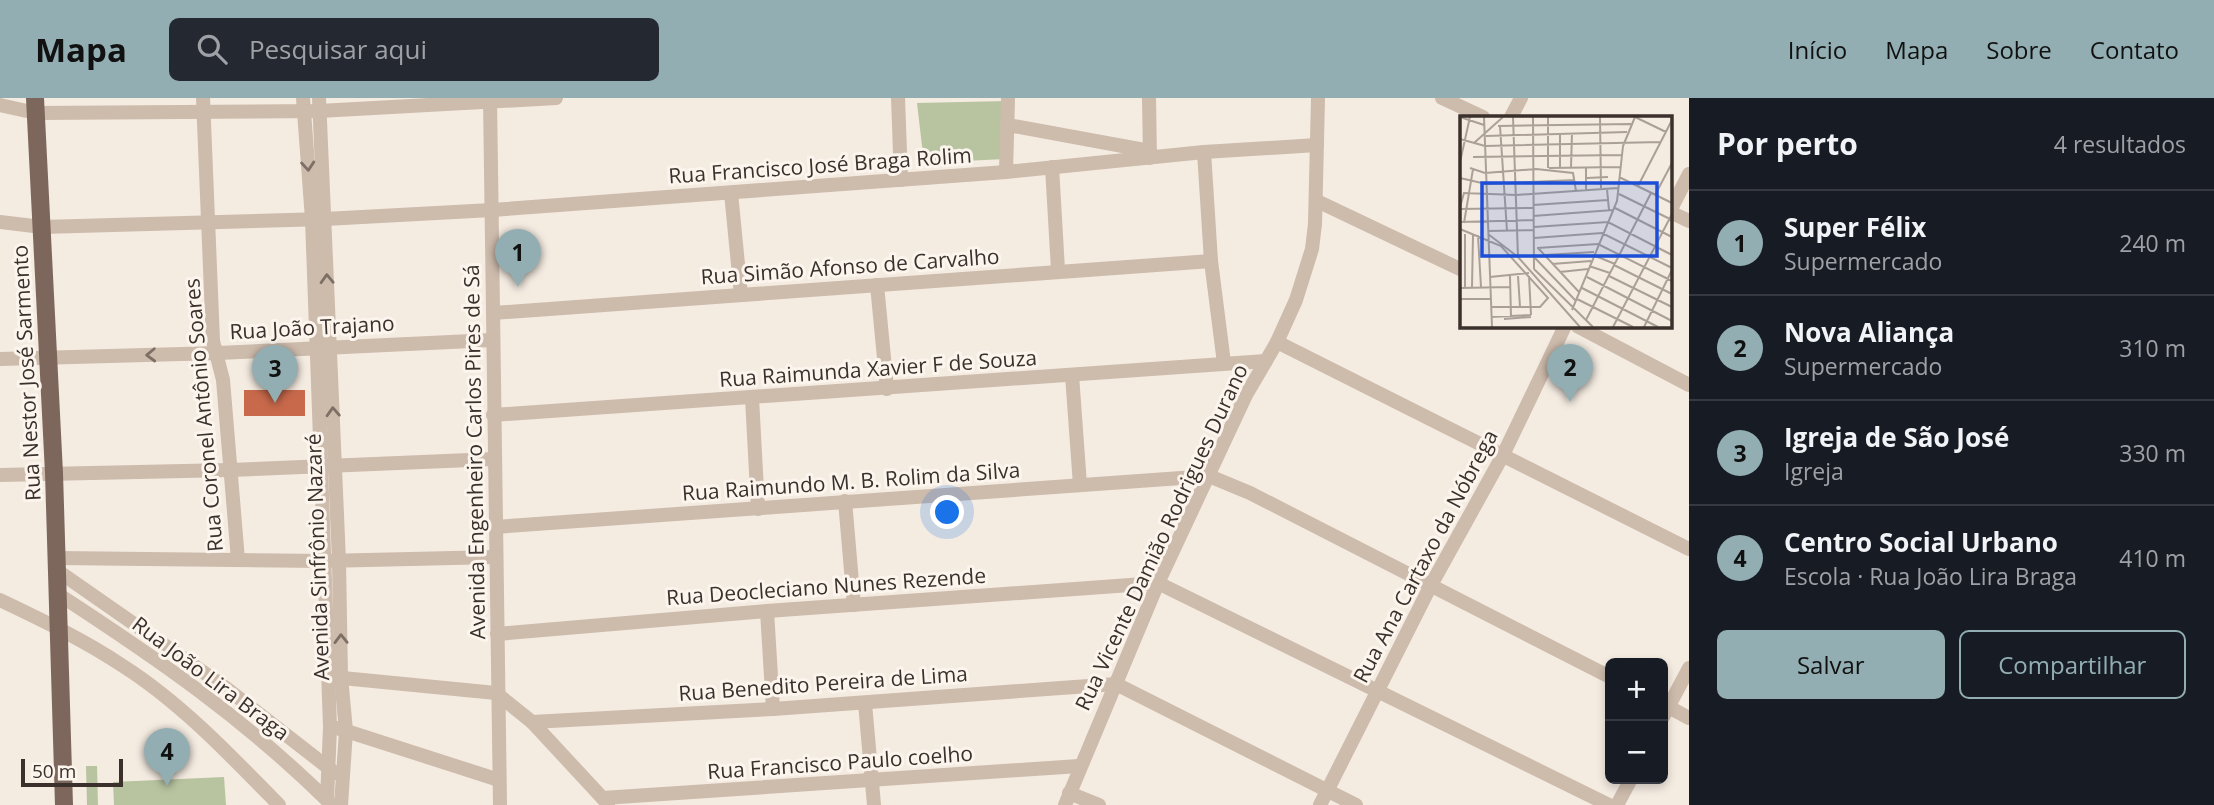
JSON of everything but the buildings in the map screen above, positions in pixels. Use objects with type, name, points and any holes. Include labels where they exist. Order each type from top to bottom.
[{"type":"main road","name":"Rua Nestor José Sarmento","points":[[36,105],[58,565],[64,805]]},
{"type":"street","points":[[0,105],[319,104],[556,98]]},
{"type":"street","points":[[898,98],[901,180]]},
{"type":"street","points":[[1006,172],[1008,98]]},
{"type":"street","points":[[1008,125],[1150,154],[1149,98]]},
{"type":"street","name":"Rua Vicente Damião Rodrigues Durano","points":[[1067,799],[1158,583],[1246,395],[1277,342],[1296,299],[1311,249],[1317,201],[1318,98]]},
{"type":"street","points":[[1443,98],[1481,116]]},
{"type":"street","points":[[1512,116],[1521,98]]},
{"type":"street","name":"Avenida Engenheiro Carlos Pires de Sá","points":[[490,100],[496,693],[500,805]]},
{"type":"street","name":"Avenida Sinfrônio Nazaré","points":[[303,104],[318,219]]},
{"type":"street","name":"Avenida Sinfrônio Nazaré","points":[[319,104],[318,219],[328,465],[339,561],[335,677],[330,727],[336,774]]},
{"type":"street","name":"Rua Coronel Antônio Soares","points":[[204,105],[213,341],[223,380],[238,560]]},
{"type":"street","name":"Rua Francisco José Braga Rolim","points":[[0,222],[41,227],[210,223],[492,210],[1006,172],[1150,154],[1317,145]]},
{"type":"street","points":[[1204,152],[1210,261],[1224,363]]},
{"type":"street","points":[[1052,167],[1058,270]]},
{"type":"street","points":[[1672,207],[1689,174]]},
{"type":"street","points":[[731,193],[741,295]]},
{"type":"street","points":[[1317,201],[1460,270]]},
{"type":"street","points":[[1672,212],[1689,221]]},
{"type":"street","name":"Rua Simão Afonso de Carvalho","points":[[493,313],[1210,261]]},
{"type":"street","points":[[877,285],[887,388]]},
{"type":"street","name":"Rua Ana Cartaxo da Nóbrega","points":[[1320,805],[1431,586],[1503,455],[1565,327]]},
{"type":"street","points":[[1579,327],[1689,385]]},
{"type":"street","name":"Rua João Trajano","points":[[0,359],[218,353],[493,340]]},
{"type":"street","points":[[1277,342],[1689,550]]},
{"type":"street","name":"Rua Raimunda Xavier F de Souza","points":[[493,415],[1266,360]]},
{"type":"street","points":[[1072,375],[1080,485]]},
{"type":"street","points":[[752,398],[758,509]]},
{"type":"street","points":[[0,475],[230,470],[494,459]]},
{"type":"street","name":"Avenida Sinfrônio Nazaré","points":[[328,465],[324,561],[335,677],[346,731],[336,774],[333,803]]},
{"type":"street","points":[[1209,476],[1250,494],[1605,674]]},
{"type":"street","name":"Rua Raimundo M. B. Rolim da Silva","points":[[495,527],[1209,476]]},
{"type":"street","points":[[845,501],[854,605]]},
{"type":"street","points":[[58,565],[496,557]]},
{"type":"street","points":[[58,565],[226,688],[336,774]]},
{"type":"street","points":[[1158,583],[1609,805]]},
{"type":"street","name":"Rua Deocleciano Nunes Rezende","points":[[497,634],[767,611],[1158,583]]},
{"type":"street","name":"Rua João Lira Braga","points":[[58,599],[151,655],[199,689],[272,748],[333,803]]},
{"type":"street","points":[[0,600],[58,628],[124,666],[181,711],[279,805]]},
{"type":"street","points":[[767,611],[773,709]]},
{"type":"street","points":[[1668,702],[1689,668]]},
{"type":"street","points":[[335,677],[496,693],[532,722],[606,802]]},
{"type":"street","points":[[1116,684],[1356,805]]},
{"type":"street","name":"Rua Benedito Pereira de Lima","points":[[532,722],[773,709],[1116,684]]},
{"type":"street","points":[[865,703],[874,805]]},
{"type":"street","points":[[1668,710],[1689,718]]},
{"type":"street","points":[[330,727],[499,780]]},
{"type":"street","name":"Rua Francisco Paulo coelho","points":[[606,802],[1079,766]]},
{"type":"street","points":[[1617,805],[1628,784]]},
{"type":"street","points":[[1067,799],[1099,805]]},
{"type":"green space","points":[[1007,101],[1005,159],[924,163],[917,103]]},
{"type":"green space","points":[[86,766],[97,766],[98,805],[87,805]]},
{"type":"green space","points":[[224,777],[226,805],[114,805],[113,782]]},
{"type":"place","name":"Super Félix","points":[[518,287]]},
{"type":"place","name":"Nova Aliança","points":[[1570,402]]},
{"type":"place","name":"Igreja de São José","points":[[275,403]]},
{"type":"place","name":"Centro Social Urbano","points":[[167,786]]}]
